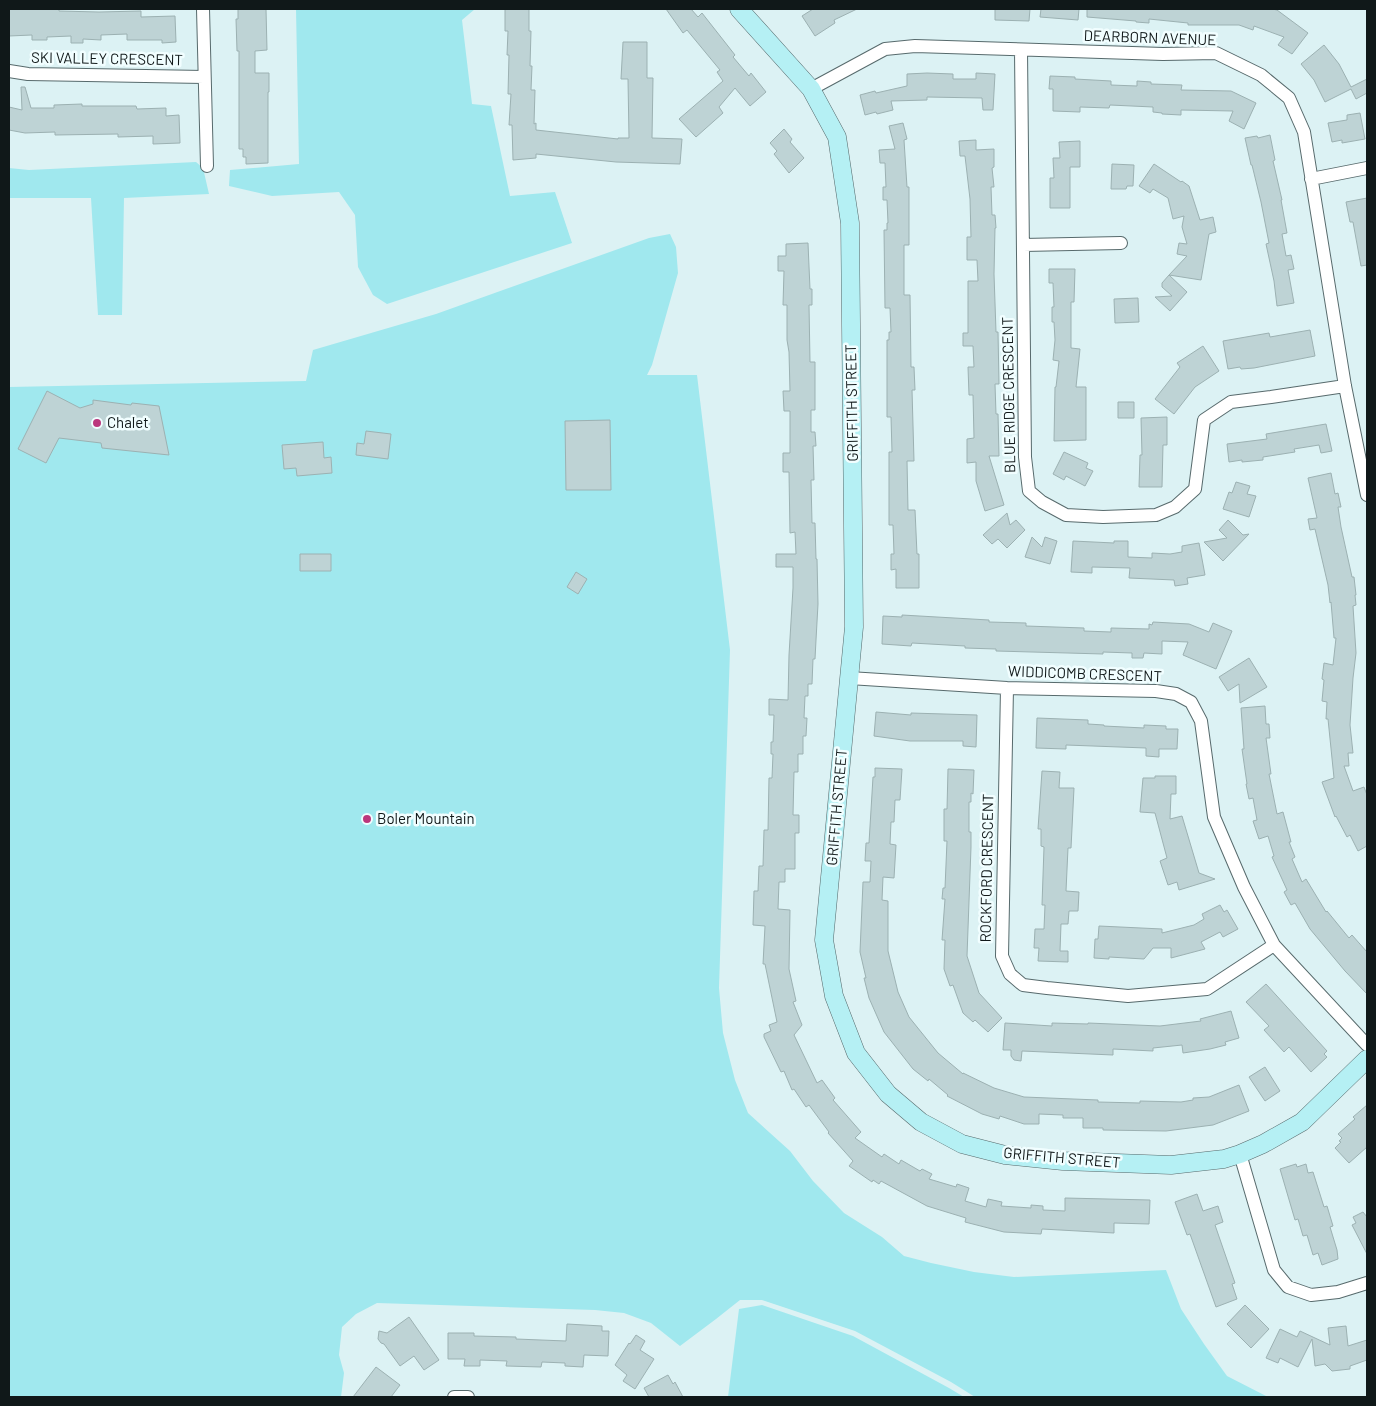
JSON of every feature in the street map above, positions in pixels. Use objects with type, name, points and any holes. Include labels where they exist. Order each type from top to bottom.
[{"type":"street","points":[[203,9],[207,166]]},
{"type":"street","name":"GRIFFITH STREET","points":[[739,9],[811,88],[837,137],[850,223],[854,627],[824,940],[834,996],[856,1052],[888,1094],[921,1122],[962,1144],[1005,1155],[1063,1161],[1171,1165],[1224,1158],[1240,1154],[1263,1144],[1302,1122],[1367,1058]]},
{"type":"street","name":"DEARBORN AVENUE","points":[[811,88],[885,49],[915,46],[1164,54],[1216,53],[1261,75],[1289,98],[1304,132],[1346,386],[1367,495]]},
{"type":"street","name":"BLUE RIDGE CRESCENT","points":[[1021,50],[1025,457],[1029,491],[1042,502],[1066,515],[1103,517],[1156,515],[1176,507],[1195,489],[1204,420],[1231,402],[1271,398],[1346,386]]},
{"type":"street","name":"SKI VALLEY CRESCENT","points":[[9,72],[204,78]]},
{"type":"street","points":[[1311,178],[1367,168]]},
{"type":"street","points":[[1023,245],[1120,243]]},
{"type":"street","name":"WIDDICOMB CRESCENT","points":[[849,678],[1007,688],[1156,691],[1176,694],[1191,702],[1201,720],[1214,817],[1244,886],[1274,945],[1367,1046]]},
{"type":"street","name":"ROCKFORD CRESCENT","points":[[1007,688],[1002,956],[1010,974],[1023,985],[1128,996],[1207,989],[1274,945]]},
{"type":"street","points":[[1240,1154],[1274,1270],[1288,1287],[1311,1295],[1338,1292],[1367,1283]]},
{"type":"street","points":[[454,1397],[468,1397]]},
{"type":"shaded area","points":[[296,9],[475,9],[462,20],[472,104],[491,106],[510,196],[555,192],[572,243],[387,304],[373,295],[358,267],[355,215],[339,192],[272,196],[229,186],[230,170],[299,164]]},
{"type":"shaded area","points":[[196,162],[203,168],[209,194],[124,198],[122,315],[98,315],[91,198],[9,198],[9,168],[29,170]]},
{"type":"shaded area","name":"Boler Mountain","points":[[670,234],[676,247],[678,273],[652,365],[647,375],[697,375],[730,650],[719,988],[723,1033],[735,1080],[748,1113],[790,1151],[813,1181],[844,1213],[882,1237],[904,1256],[974,1272],[1014,1277],[1166,1270],[1181,1309],[1227,1376],[1268,1397],[975,1397],[951,1382],[855,1331],[762,1300],[740,1300],[680,1346],[651,1323],[624,1313],[595,1310],[377,1303],[356,1314],[342,1327],[339,1355],[344,1373],[341,1397],[9,1397],[9,387],[306,381],[313,350],[436,314],[649,238]]},
{"type":"shaded area","points":[[762,1305],[853,1336],[964,1397],[728,1397],[739,1309]]},
{"type":"building","points":[[9,9],[59,9],[59,11],[99,12],[141,11],[141,17],[175,16],[176,42],[162,43],[162,40],[127,40],[127,34],[101,35],[101,40],[83,39],[83,43],[71,43],[71,36],[47,37],[47,40],[32,40],[32,35],[9,36]]},
{"type":"building","points":[[238,9],[266,9],[267,50],[255,51],[255,73],[269,73],[268,163],[246,164],[246,157],[243,157],[243,149],[239,149],[239,51],[237,51],[236,19],[238,19]]},
{"type":"building","points":[[505,9],[529,9],[529,31],[531,31],[530,66],[532,66],[531,90],[535,90],[534,124],[536,123],[536,130],[618,139],[629,138],[628,79],[621,79],[623,42],[647,42],[647,78],[653,78],[652,138],[682,139],[680,164],[616,162],[536,154],[536,158],[513,160],[512,125],[509,125],[511,94],[508,94],[509,55],[507,55],[508,31],[505,31]]},
{"type":"building","points":[[666,9],[691,9],[698,17],[702,13],[735,55],[733,57],[749,76],[751,73],[766,92],[750,106],[735,88],[719,107],[723,113],[696,137],[679,119],[723,81],[717,72],[720,70],[687,30],[683,33]]},
{"type":"building","points":[[813,9],[857,9],[834,20],[835,23],[815,36],[802,16]]},
{"type":"building","points":[[995,9],[1030,9],[1029,21],[995,20]]},
{"type":"building","points":[[1041,9],[1079,9],[1078,20],[1040,17]]},
{"type":"building","points":[[1087,9],[1272,9],[1277,10],[1308,33],[1292,54],[1278,45],[1284,37],[1254,26],[1253,30],[1239,25],[1188,25],[1188,23],[1149,19],[1149,23],[1136,22],[1087,17]]},
{"type":"building","points":[[1324,45],[1339,64],[1351,87],[1367,79],[1367,93],[1356,99],[1351,89],[1325,102],[1314,80],[1301,64]]},
{"type":"building","points":[[976,73],[995,74],[993,110],[983,110],[982,98],[927,97],[927,100],[891,101],[893,110],[865,115],[860,95],[907,86],[907,74],[953,74],[953,79],[976,79]]},
{"type":"building","points":[[1050,76],[1111,81],[1111,85],[1137,86],[1137,81],[1151,82],[1151,84],[1182,85],[1181,90],[1231,91],[1256,103],[1244,129],[1229,121],[1233,111],[1181,110],[1181,115],[1153,112],[1153,107],[1110,105],[1109,108],[1080,107],[1080,112],[1053,111],[1053,89],[1049,89]]},
{"type":"building","points":[[21,87],[25,87],[31,108],[54,108],[54,105],[82,104],[82,106],[136,106],[137,109],[166,108],[166,116],[179,115],[180,143],[153,144],[153,136],[118,137],[118,134],[55,135],[55,132],[25,133],[9,130],[9,107],[22,110]]},
{"type":"building","points":[[1360,113],[1365,139],[1342,143],[1342,140],[1332,142],[1328,123],[1347,120],[1347,115]]},
{"type":"building","points":[[903,123],[907,139],[904,140],[907,187],[909,187],[909,245],[904,245],[904,295],[910,295],[911,367],[914,367],[915,390],[912,390],[914,461],[907,461],[908,510],[915,510],[917,554],[919,554],[919,588],[896,588],[896,569],[891,570],[891,554],[894,554],[893,525],[889,525],[889,452],[892,452],[891,417],[887,417],[887,340],[889,340],[889,332],[891,332],[890,308],[885,308],[884,230],[887,230],[888,223],[887,200],[883,200],[883,187],[886,187],[885,163],[880,163],[879,150],[895,149],[889,126]]},
{"type":"building","points":[[784,129],[792,139],[790,142],[804,158],[789,173],[774,154],[777,151],[770,143]]},
{"type":"building","points":[[1270,135],[1287,233],[1282,234],[1286,256],[1291,255],[1294,269],[1288,270],[1294,303],[1277,306],[1266,244],[1269,243],[1245,138],[1257,136],[1258,138]]},
{"type":"building","points":[[976,140],[976,150],[994,149],[994,167],[992,168],[994,187],[991,187],[992,215],[995,215],[996,228],[994,274],[999,384],[995,384],[999,456],[989,456],[1004,505],[985,511],[976,481],[976,462],[967,463],[967,439],[974,438],[973,395],[969,395],[968,367],[974,367],[973,346],[963,346],[963,333],[968,333],[968,281],[978,281],[977,260],[967,260],[967,237],[971,237],[970,199],[965,156],[960,156],[959,141]]},
{"type":"building","points":[[1080,141],[1080,167],[1070,167],[1070,208],[1050,208],[1050,178],[1054,178],[1053,158],[1060,158],[1059,142]]},
{"type":"building","points":[[1112,164],[1134,165],[1133,186],[1127,186],[1126,189],[1111,189]]},
{"type":"building","points":[[1154,164],[1189,186],[1200,220],[1213,217],[1216,232],[1209,234],[1201,280],[1169,275],[1187,256],[1177,254],[1179,243],[1187,244],[1182,227],[1184,216],[1173,219],[1168,198],[1153,189],[1150,193],[1139,186]]},
{"type":"building","points":[[1367,198],[1367,265],[1361,266],[1353,222],[1350,222],[1346,202]]},
{"type":"building","points":[[808,243],[810,289],[812,289],[812,305],[809,305],[810,362],[815,362],[815,410],[811,410],[811,432],[815,432],[816,446],[813,446],[814,480],[811,480],[812,523],[815,523],[818,604],[812,684],[808,684],[808,696],[805,696],[804,718],[807,718],[806,736],[803,736],[803,754],[798,754],[798,772],[794,772],[793,815],[799,815],[799,833],[795,833],[795,869],[785,869],[785,882],[779,882],[778,909],[790,910],[789,969],[796,1001],[793,1002],[802,1025],[794,1035],[817,1083],[822,1080],[835,1098],[833,1100],[861,1132],[855,1138],[882,1157],[884,1154],[899,1164],[901,1160],[920,1171],[922,1169],[932,1174],[929,1179],[956,1187],[957,1184],[969,1188],[965,1201],[986,1207],[988,1199],[1002,1202],[1001,1206],[1031,1208],[1031,1205],[1043,1206],[1043,1210],[1065,1211],[1065,1198],[1150,1200],[1149,1224],[1114,1223],[1114,1233],[1042,1229],[1041,1234],[1004,1232],[965,1222],[966,1218],[927,1206],[881,1181],[879,1184],[873,1180],[872,1182],[849,1166],[853,1161],[828,1133],[809,1105],[806,1107],[794,1089],[792,1090],[784,1071],[781,1072],[764,1037],[764,1034],[771,1031],[769,1025],[777,1022],[765,964],[763,964],[765,926],[753,925],[754,891],[758,891],[759,866],[763,866],[764,830],[768,830],[769,778],[772,778],[773,754],[771,754],[771,742],[773,742],[774,715],[769,715],[769,699],[788,700],[793,588],[793,567],[776,567],[776,554],[796,554],[795,532],[790,533],[789,472],[783,472],[783,453],[790,453],[790,411],[784,411],[783,391],[790,391],[787,305],[783,305],[784,271],[778,271],[778,256],[786,256],[786,244]]},
{"type":"building","points":[[1049,269],[1075,269],[1074,302],[1071,302],[1071,348],[1080,349],[1076,387],[1086,387],[1086,440],[1054,441],[1055,387],[1059,361],[1053,360],[1055,340],[1054,322],[1052,322],[1052,307],[1054,307],[1053,283],[1049,283]]},
{"type":"building","points":[[1169,275],[1187,292],[1170,311],[1155,297],[1172,296],[1162,287],[1162,283]]},
{"type":"building","points":[[1138,298],[1139,322],[1115,323],[1114,299]]},
{"type":"building","points":[[1310,330],[1315,356],[1254,368],[1241,369],[1240,367],[1228,369],[1223,341],[1269,333],[1270,337]]},
{"type":"building","points":[[1203,346],[1219,371],[1195,387],[1174,414],[1155,399],[1180,367],[1177,363]]},
{"type":"building","name":"Chalet","points":[[47,391],[80,408],[93,404],[93,400],[131,405],[132,403],[159,406],[169,455],[102,448],[101,443],[59,438],[46,463],[18,449]]},
{"type":"building","points":[[1118,402],[1134,402],[1134,418],[1118,418]]},
{"type":"building","points":[[1167,417],[1167,445],[1163,445],[1162,487],[1139,487],[1140,455],[1142,455],[1141,418]]},
{"type":"building","points":[[610,420],[611,490],[566,490],[565,421]]},
{"type":"building","points":[[1326,424],[1332,451],[1321,453],[1319,445],[1294,449],[1295,452],[1263,457],[1263,460],[1229,462],[1227,444],[1267,439],[1266,434]]},
{"type":"building","points":[[366,431],[391,434],[388,459],[356,455],[357,443],[364,444]]},
{"type":"building","points":[[323,442],[324,458],[331,457],[332,473],[297,476],[296,468],[284,469],[282,445]]},
{"type":"building","points":[[1064,452],[1088,463],[1086,468],[1093,471],[1085,486],[1066,476],[1064,480],[1053,474]]},
{"type":"building","points":[[1331,473],[1335,494],[1338,493],[1341,507],[1338,507],[1341,527],[1352,577],[1354,577],[1356,595],[1356,605],[1353,606],[1356,653],[1350,725],[1353,753],[1348,753],[1349,766],[1344,766],[1353,791],[1364,787],[1367,795],[1367,846],[1358,851],[1350,835],[1347,837],[1335,817],[1322,782],[1334,778],[1328,719],[1326,719],[1327,702],[1322,701],[1324,680],[1322,679],[1324,663],[1333,665],[1336,638],[1334,638],[1328,585],[1315,529],[1310,530],[1308,519],[1317,518],[1308,478]]},
{"type":"building","points":[[1236,482],[1250,486],[1247,494],[1256,496],[1249,517],[1223,509],[1229,492],[1232,493]]},
{"type":"building","points":[[1007,513],[1010,525],[1016,520],[1025,530],[1007,548],[998,539],[992,544],[983,535]]},
{"type":"building","points":[[1228,520],[1243,535],[1249,534],[1223,561],[1204,542],[1227,538],[1219,530]]},
{"type":"building","points":[[1032,537],[1042,547],[1045,537],[1057,541],[1050,564],[1025,557]]},
{"type":"building","points":[[1073,541],[1114,543],[1114,541],[1128,541],[1128,557],[1152,558],[1152,553],[1170,554],[1182,552],[1182,546],[1199,543],[1205,575],[1187,578],[1188,584],[1175,586],[1174,580],[1129,578],[1130,568],[1092,567],[1092,573],[1071,572]]},
{"type":"building","points":[[300,554],[331,554],[331,571],[300,571]]},
{"type":"building","points":[[576,572],[587,579],[578,594],[567,587]]},
{"type":"building","points":[[902,615],[1026,623],[1026,626],[1084,628],[1084,631],[1111,632],[1111,628],[1149,629],[1149,624],[1152,625],[1153,622],[1189,624],[1209,632],[1213,623],[1232,631],[1216,669],[1183,655],[1188,642],[1162,641],[1162,654],[1144,653],[1143,658],[1132,658],[1132,653],[996,651],[996,649],[965,648],[965,646],[912,643],[911,646],[882,644],[883,616],[902,617]]},
{"type":"building","points":[[1249,658],[1267,687],[1240,703],[1239,684],[1228,691],[1219,677]]},
{"type":"building","points":[[1265,706],[1266,724],[1269,724],[1270,738],[1266,738],[1271,774],[1269,774],[1277,814],[1283,812],[1291,842],[1289,842],[1295,857],[1292,859],[1302,882],[1306,879],[1326,912],[1349,938],[1352,935],[1367,952],[1367,994],[1310,929],[1295,903],[1291,905],[1284,892],[1287,890],[1272,857],[1274,856],[1268,836],[1259,839],[1253,821],[1257,820],[1253,798],[1249,799],[1246,784],[1242,749],[1244,749],[1241,708]]},
{"type":"building","points":[[876,712],[911,715],[911,713],[977,715],[976,747],[963,746],[963,741],[910,741],[874,736]]},
{"type":"building","points":[[1037,718],[1088,720],[1088,724],[1104,726],[1144,728],[1144,725],[1166,726],[1166,729],[1178,729],[1177,749],[1159,749],[1159,757],[1146,756],[1146,748],[1066,745],[1066,749],[1036,748]]},
{"type":"building","points":[[875,768],[902,769],[900,800],[895,800],[894,822],[891,822],[890,844],[896,845],[894,878],[883,877],[882,900],[888,901],[888,951],[898,992],[909,1017],[938,1053],[963,1074],[994,1088],[1024,1097],[1098,1100],[1098,1102],[1181,1102],[1193,1100],[1193,1098],[1209,1097],[1239,1085],[1249,1111],[1213,1125],[1166,1131],[1083,1128],[1083,1118],[1063,1118],[1063,1115],[1039,1114],[1039,1124],[1024,1124],[1000,1116],[999,1119],[982,1114],[947,1096],[929,1079],[928,1081],[913,1069],[884,1032],[869,998],[860,952],[863,882],[870,882],[871,861],[865,861],[866,843],[869,843]]},
{"type":"building","points":[[948,769],[974,770],[973,794],[971,793],[971,802],[969,802],[971,847],[967,956],[979,993],[1002,1018],[988,1032],[975,1020],[973,1022],[963,1013],[953,985],[950,986],[944,969],[945,940],[942,940],[945,899],[942,899],[943,888],[945,888],[947,841],[944,841],[944,809],[947,809]]},
{"type":"building","points":[[1042,771],[1060,772],[1059,788],[1074,788],[1071,848],[1068,848],[1066,891],[1079,892],[1078,911],[1069,911],[1068,924],[1061,924],[1060,951],[1068,951],[1068,962],[1038,961],[1039,948],[1034,948],[1035,929],[1044,929],[1045,905],[1042,905],[1044,847],[1041,846],[1041,829],[1038,829]]},
{"type":"building","points":[[1155,776],[1176,776],[1176,794],[1171,794],[1170,819],[1182,816],[1199,873],[1215,879],[1179,890],[1177,882],[1168,885],[1160,861],[1167,858],[1155,813],[1140,812],[1143,778],[1155,778]]},
{"type":"building","points":[[1220,905],[1224,912],[1227,910],[1238,929],[1223,937],[1220,932],[1201,942],[1205,949],[1171,958],[1171,948],[1153,948],[1144,959],[1094,958],[1095,939],[1098,939],[1099,926],[1162,929],[1162,933],[1194,925],[1204,919],[1202,914]]},
{"type":"building","points":[[1266,984],[1327,1051],[1324,1054],[1327,1057],[1311,1072],[1289,1047],[1284,1052],[1264,1030],[1269,1026],[1246,1002]]},
{"type":"building","points":[[1231,1011],[1239,1038],[1225,1042],[1226,1045],[1210,1049],[1183,1053],[1182,1045],[1153,1048],[1153,1051],[1113,1049],[1113,1055],[1022,1051],[1021,1061],[1014,1060],[1011,1056],[1011,1050],[1003,1050],[1005,1023],[1052,1026],[1052,1023],[1088,1023],[1160,1026],[1201,1021],[1200,1019]]},
{"type":"building","points":[[1265,1067],[1280,1091],[1265,1101],[1249,1077]]},
{"type":"building","points":[[1367,1105],[1367,1147],[1349,1163],[1335,1148],[1342,1138],[1338,1134]]},
{"type":"building","points":[[1296,1164],[1297,1167],[1306,1164],[1308,1173],[1313,1172],[1324,1207],[1327,1206],[1333,1226],[1330,1227],[1338,1259],[1322,1265],[1318,1253],[1313,1255],[1307,1235],[1303,1236],[1298,1219],[1295,1220],[1280,1169]]},
{"type":"building","points":[[1197,1194],[1203,1211],[1218,1206],[1223,1222],[1215,1225],[1235,1283],[1232,1284],[1237,1299],[1216,1307],[1190,1234],[1187,1235],[1175,1202]]},
{"type":"building","points":[[1363,1212],[1367,1217],[1367,1254],[1352,1225],[1356,1223],[1353,1217]]},
{"type":"building","points":[[1245,1305],[1269,1329],[1251,1348],[1227,1324]]},
{"type":"building","points":[[409,1317],[439,1360],[424,1370],[414,1356],[400,1366],[378,1339],[379,1331],[387,1333]]},
{"type":"building","points":[[567,1324],[602,1326],[602,1331],[609,1331],[608,1356],[584,1355],[583,1367],[565,1366],[565,1363],[542,1362],[541,1367],[506,1366],[507,1361],[480,1360],[480,1366],[464,1366],[465,1359],[448,1359],[448,1333],[474,1333],[474,1336],[566,1341]]},
{"type":"building","points":[[1346,1326],[1348,1346],[1367,1340],[1367,1360],[1350,1366],[1350,1369],[1332,1371],[1325,1364],[1315,1366],[1312,1339],[1298,1367],[1280,1358],[1278,1363],[1266,1358],[1280,1329],[1297,1337],[1300,1331],[1330,1345],[1328,1328]]},
{"type":"building","points":[[636,1335],[645,1341],[640,1350],[654,1359],[635,1389],[623,1381],[627,1375],[615,1365]]},
{"type":"building","points":[[376,1367],[400,1385],[391,1397],[353,1397]]},
{"type":"building","points":[[668,1375],[673,1384],[675,1382],[683,1397],[649,1397],[644,1388]]},
{"type":"place","name":"Chalet","points":[[97,423]]},
{"type":"place","name":"Boler Mountain","points":[[367,819]]}]
